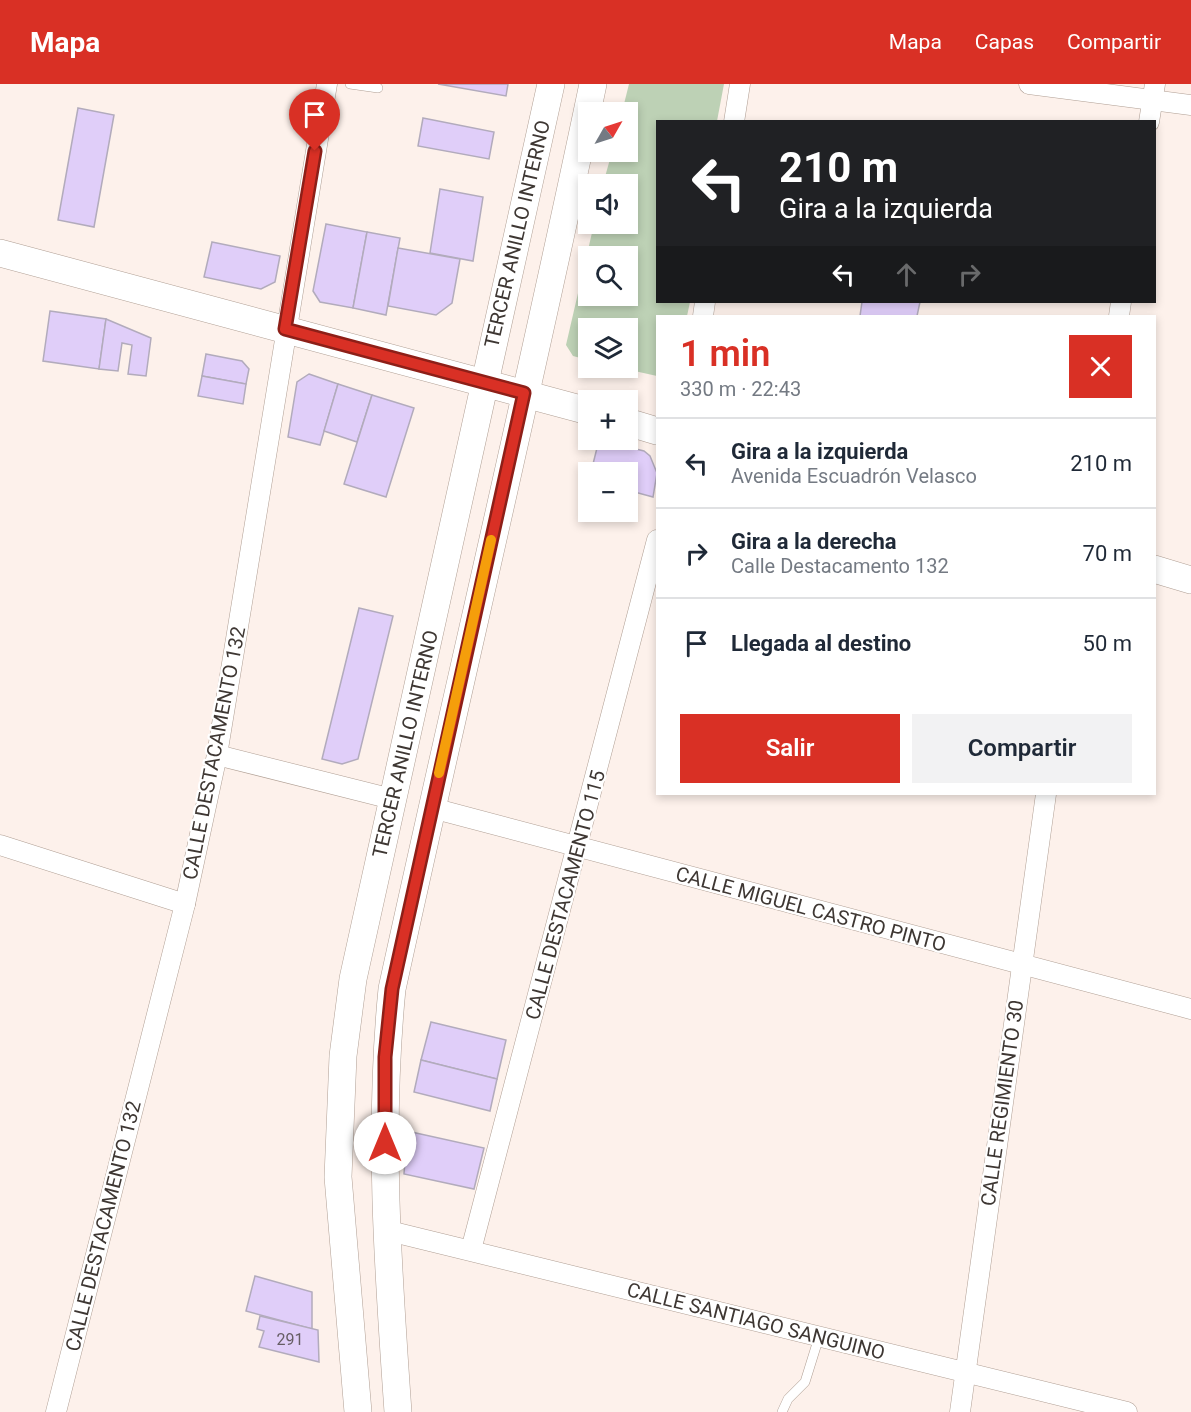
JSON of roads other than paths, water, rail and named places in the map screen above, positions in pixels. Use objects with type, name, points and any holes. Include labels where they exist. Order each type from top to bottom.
[{"type":"main road","name":"TERCER ANILLO INTERNO","points":[[358,1412],[338,1177],[343,1056],[352,979],[551,84]]},
{"type":"main road","name":"TERCER ANILLO INTERNO","points":[[398,1412],[385,1230],[385,1057],[392,989],[524,393],[552,280],[593,84]]},
{"type":"main road","points":[[533,169],[526,250],[528,267],[534,274],[552,280]]},
{"type":"main road","points":[[0,253],[578,408]]},
{"type":"main road","points":[[638,425],[656,430]]},
{"type":"main road","points":[[460,500],[480,510],[484,519],[472,585],[476,606]]},
{"type":"main road","points":[[1156,570],[1191,580]]},
{"type":"main road","points":[[338,1177],[351,1205],[365,1219],[385,1230]]},
{"type":"street","name":"CALLE DESTACAMENTO 132","points":[[56,1412],[185,904],[217,755],[285,329],[327,84]]},
{"type":"street","points":[[734,120],[740,84]]},
{"type":"street","points":[[1029,84],[1154,92],[1191,105]]},
{"type":"street","points":[[1149,120],[1154,92]]},
{"type":"street","name":"CALLE DESTACAMENTO 115","points":[[471,1250],[656,544]]},
{"type":"street","points":[[217,755],[392,799]]},
{"type":"street","name":"CALLE REGIMIENTO 30","points":[[960,1412],[1046,795]]},
{"type":"street","name":"CALLE MIGUEL CASTRO PINTO","points":[[432,808],[1191,1009]]},
{"type":"street","points":[[0,845],[185,904]]},
{"type":"street","name":"CALLE SANTIAGO SANGUINO","points":[[385,1230],[1127,1412]]},
{"type":"lane","points":[[350,84],[378,88]]},
{"type":"lane","points":[[782,1412],[788,1399],[805,1382],[819,1337]]}]
